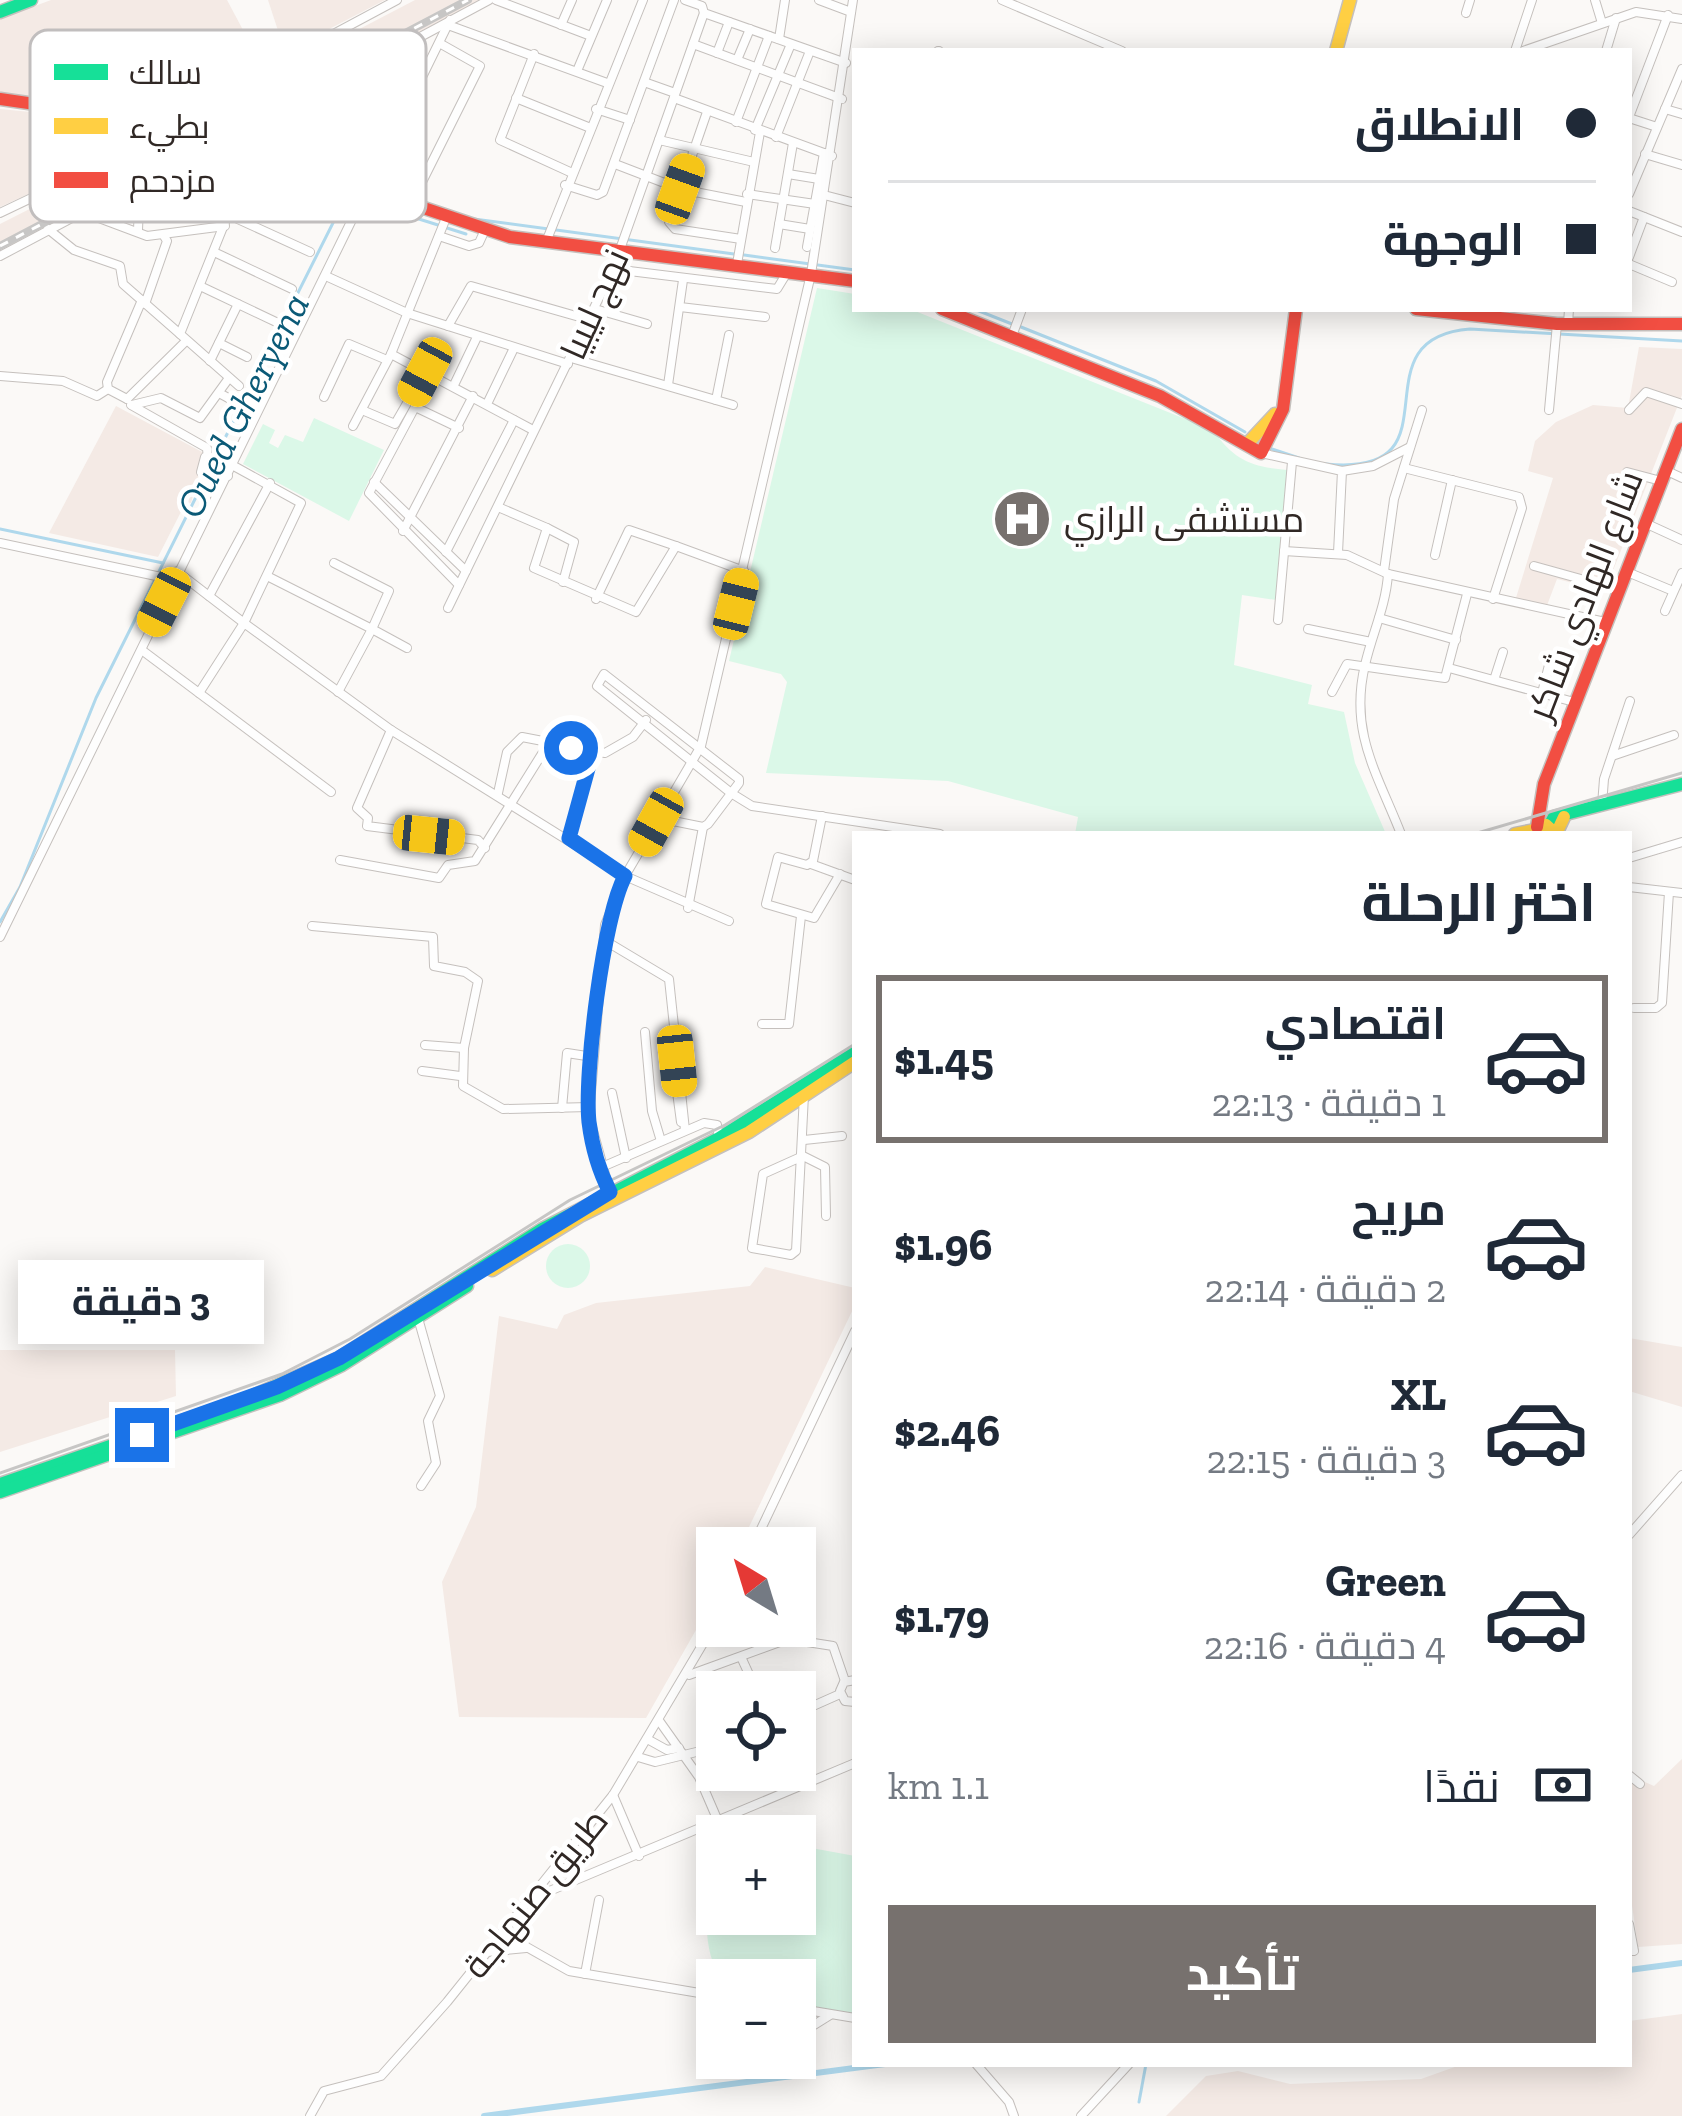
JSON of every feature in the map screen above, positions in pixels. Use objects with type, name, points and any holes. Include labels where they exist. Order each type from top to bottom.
[{"type":"street","points":[[0,12],[31,0]]},
{"type":"street","points":[[341,30],[397,0]]},
{"type":"street","points":[[426,34],[492,0],[591,37]]},
{"type":"street","points":[[561,25],[572,0]]},
{"type":"street","points":[[577,71],[607,0]]},
{"type":"street","points":[[548,234],[643,0]]},
{"type":"street","points":[[565,185],[601,194],[674,0]]},
{"type":"street","points":[[686,0],[702,6],[704,13],[846,63]]},
{"type":"street","points":[[736,122],[774,38],[785,0]]},
{"type":"street","points":[[819,0],[850,12]]},
{"type":"street","points":[[612,1196],[589,1107],[611,903],[701,746],[812,271],[810,229],[818,179],[842,99],[853,0]]},
{"type":"street","points":[[1002,0],[1116,48]]},
{"type":"street","points":[[1337,48],[1350,0]]},
{"type":"street","points":[[1466,14],[1470,0]]},
{"type":"street","points":[[1520,48],[1532,0]]},
{"type":"street","points":[[1595,0],[1602,23]]},
{"type":"street","points":[[1528,48],[1646,11],[1682,19]]},
{"type":"street","name":"نهج ليبيا","points":[[448,608],[613,269],[704,13]]},
{"type":"street","points":[[1632,110],[1668,15]]},
{"type":"street","points":[[1607,48],[1616,17]]},
{"type":"street","points":[[426,75],[449,22]]},
{"type":"street","points":[[449,22],[607,83]]},
{"type":"street","points":[[717,53],[729,22]]},
{"type":"street","points":[[737,61],[750,29]]},
{"type":"street","points":[[1562,48],[1566,36]]},
{"type":"street","points":[[426,174],[480,66],[441,44]]},
{"type":"street","points":[[693,44],[842,99]]},
{"type":"street","points":[[738,261],[758,131],[790,44]]},
{"type":"street","points":[[776,137],[810,51]]},
{"type":"street","points":[[535,54],[500,140],[570,172]]},
{"type":"street","points":[[1632,186],[1682,69]]},
{"type":"street","points":[[644,82],[706,112],[828,154]]},
{"type":"street","points":[[516,98],[588,127]]},
{"type":"street","points":[[0,99],[30,103]]},
{"type":"street","points":[[596,109],[630,120]]},
{"type":"street","points":[[1665,109],[1682,114]]},
{"type":"street","points":[[706,112],[672,228],[740,242]]},
{"type":"street","points":[[1632,119],[1657,127]]},
{"type":"street","points":[[659,140],[754,162]]},
{"type":"street","points":[[775,248],[793,143]]},
{"type":"street","points":[[811,248],[828,154]]},
{"type":"street","points":[[1645,154],[1682,164]]},
{"type":"street","points":[[615,164],[680,189],[815,204]]},
{"type":"street","points":[[788,174],[818,179]]},
{"type":"street","points":[[824,195],[852,202]]},
{"type":"street","points":[[0,213],[30,199]]},
{"type":"street","points":[[1632,212],[1682,232]]},
{"type":"street","points":[[426,214],[443,226],[622,242],[852,280]]},
{"type":"street","points":[[1632,251],[1644,217]]},
{"type":"street","points":[[0,256],[63,222]]},
{"type":"street","points":[[114,222],[164,236],[183,227],[224,226]]},
{"type":"street","points":[[138,230],[139,222]]},
{"type":"street","points":[[129,402],[183,338],[226,222]]},
{"type":"street","points":[[245,222],[310,251]]},
{"type":"street","points":[[0,937],[355,222]]},
{"type":"street","points":[[779,224],[810,229]]},
{"type":"street","points":[[353,426],[389,357],[443,226]]},
{"type":"street","points":[[49,229],[74,250],[120,266],[123,284],[239,386]]},
{"type":"street","points":[[0,376],[63,381],[97,396],[108,389],[167,241],[164,236]]},
{"type":"street","points":[[214,252],[292,289]]},
{"type":"street","points":[[1632,262],[1672,282]]},
{"type":"street","points":[[613,269],[777,289],[788,271]]},
{"type":"street","points":[[328,277],[406,313],[477,337],[733,405]]},
{"type":"street","points":[[668,385],[683,279]]},
{"type":"street","points":[[200,286],[276,322]]},
{"type":"street","points":[[448,326],[471,286],[590,320]]},
{"type":"street","points":[[210,361],[238,304]]},
{"type":"street","points":[[680,307],[766,317]]},
{"type":"street","points":[[595,309],[646,324]]},
{"type":"street","points":[[952,312],[1013,333],[1160,397],[1261,453],[1342,471],[1373,466],[1410,447]]},
{"type":"street","points":[[1261,453],[1283,409],[1296,312]]},
{"type":"street","points":[[1618,326],[1620,312]]},
{"type":"street","points":[[1506,313],[1561,324],[1682,324]]},
{"type":"street","points":[[1013,333],[1019,314]]},
{"type":"street","points":[[1549,410],[1561,324]]},
{"type":"street","points":[[716,400],[729,334]]},
{"type":"street","points":[[454,385],[477,337]]},
{"type":"street","points":[[219,343],[247,357]]},
{"type":"street","points":[[324,397],[349,344],[454,385],[533,430]]},
{"type":"street","points":[[487,404],[514,348]]},
{"type":"street","points":[[362,410],[395,424],[425,372]]},
{"type":"street","points":[[1247,444],[1274,417],[1286,376]]},
{"type":"street","points":[[129,402],[160,398],[200,418],[229,377]]},
{"type":"street","points":[[108,389],[207,448],[206,473],[230,470]]},
{"type":"street","points":[[1629,410],[1646,392],[1682,404]]},
{"type":"street","points":[[219,393],[232,400]]},
{"type":"street","points":[[403,531],[472,396]]},
{"type":"street","points":[[459,428],[416,406],[370,496],[459,585]]},
{"type":"street","points":[[1400,831],[1361,744],[1358,708],[1379,619],[1404,468],[1422,410]]},
{"type":"street","points":[[446,552],[514,421]]},
{"type":"street","name":"شارع الهادي شاكر","points":[[1545,825],[1544,784],[1682,429]]},
{"type":"street","points":[[199,693],[244,623],[301,507],[270,483],[210,460]]},
{"type":"street","points":[[1279,620],[1292,462]]},
{"type":"street","points":[[1404,468],[1513,493],[1522,504],[1493,599]]},
{"type":"street","points":[[1338,553],[1342,471]]},
{"type":"street","points":[[1627,472],[1682,478]]},
{"type":"street","points":[[1436,555],[1452,480]]},
{"type":"street","points":[[374,482],[466,572]]},
{"type":"street","points":[[209,596],[270,483]]},
{"type":"street","points":[[498,506],[574,542],[563,582]]},
{"type":"street","points":[[1644,523],[1682,540]]},
{"type":"street","points":[[547,528],[532,566],[596,598],[641,612],[676,546]]},
{"type":"street","points":[[596,598],[628,530],[744,571]]},
{"type":"street","points":[[0,543],[157,576],[178,572],[391,730],[625,876],[688,908],[729,921]]},
{"type":"street","points":[[1284,551],[1338,553],[1386,573],[1467,594],[1605,622]]},
{"type":"street","points":[[334,563],[389,591],[338,692]]},
{"type":"street","points":[[1534,566],[1617,589]]},
{"type":"street","points":[[1625,571],[1673,591]]},
{"type":"street","points":[[1665,611],[1682,573]]},
{"type":"street","points":[[267,576],[407,648]]},
{"type":"street","points":[[1332,692],[1340,667],[1436,681],[1449,668],[1467,594]]},
{"type":"street","points":[[1379,619],[1456,640]]},
{"type":"street","points":[[1308,628],[1371,642]]},
{"type":"street","points":[[143,651],[331,792]]},
{"type":"street","points":[[1494,680],[1502,652]]},
{"type":"street","points":[[1542,693],[1550,661]]},
{"type":"street","points":[[1449,668],[1574,702]]},
{"type":"street","points":[[688,908],[703,827],[731,793],[739,783],[701,746],[604,674],[596,685],[731,793],[760,808],[920,831]]},
{"type":"street","points":[[1602,805],[1611,757],[1630,701]]},
{"type":"street","points":[[498,793],[513,744],[522,737],[592,754],[617,748],[653,710]]},
{"type":"street","points":[[391,730],[357,808],[368,818],[367,826],[478,840],[486,850]]},
{"type":"street","points":[[1611,757],[1674,735]]},
{"type":"street","points":[[340,860],[439,878],[448,865],[476,861],[550,742]]},
{"type":"street","points":[[569,838],[592,754]]},
{"type":"street","points":[[1545,825],[1569,813],[1682,784]]},
{"type":"street","points":[[810,864],[822,816]]},
{"type":"street","points":[[658,818],[703,827]]},
{"type":"street","points":[[1632,856],[1682,842]]},
{"type":"street","points":[[840,874],[814,918],[766,904],[778,857],[810,864],[840,874],[852,879]]},
{"type":"street","points":[[1632,887],[1682,893]]},
{"type":"street","points":[[1634,1008],[1656,1008],[1663,1001],[1669,892]]},
{"type":"street","points":[[762,1024],[789,1024],[801,916]]},
{"type":"street","points":[[312,926],[433,937],[434,966],[477,978],[460,1076],[468,1090],[503,1109],[589,1107]]},
{"type":"street","points":[[604,940],[669,979],[684,1128]]},
{"type":"street","points":[[645,1032],[652,1111],[661,1141]]},
{"type":"street","points":[[424,1045],[464,1048]]},
{"type":"street","points":[[671,1047],[674,1102],[684,1128]]},
{"type":"street","points":[[562,1108],[567,1053],[593,1057]]},
{"type":"street","points":[[184,1425],[339,1358],[719,1138],[852,1054]]},
{"type":"street","points":[[0,1488],[310,1382],[612,1196],[709,1154],[852,1064]]},
{"type":"street","points":[[422,1071],[460,1076]]},
{"type":"street","points":[[612,1093],[626,1158]]},
{"type":"street","points":[[803,1156],[763,1174],[753,1250],[796,1251],[803,1156],[804,1139],[804,1095]]},
{"type":"street","points":[[602,1167],[684,1128],[714,1122],[719,1138],[709,1154]]},
{"type":"street","points":[[804,1139],[842,1136]]},
{"type":"street","points":[[803,1156],[828,1170],[826,1216]]},
{"type":"street","points":[[418,1318],[440,1396],[428,1421],[436,1463],[421,1486]]},
{"type":"street","points":[[762,1527],[852,1337]]},
{"type":"street","points":[[1632,1532],[1682,1475]]},
{"type":"street","points":[[688,1675],[788,1639],[826,1641],[850,1681],[840,1694],[816,1705]]},
{"type":"street","name":"طريق صنهاجة","points":[[310,2116],[324,2091],[373,2081],[388,2070],[487,1952],[613,1795],[703,1647]]},
{"type":"street","points":[[742,1659],[747,1671]]},
{"type":"street","points":[[840,1694],[852,1700]]},
{"type":"street","points":[[660,1723],[688,1757],[715,1815]]},
{"type":"street","points":[[649,1740],[667,1750],[679,1748]]},
{"type":"street","points":[[638,1757],[655,1762],[696,1754]]},
{"type":"street","points":[[816,1779],[852,1764]]},
{"type":"street","points":[[1632,1777],[1640,1784]]},
{"type":"street","points":[[732,1815],[787,1791]]},
{"type":"street","points":[[613,1795],[639,1856]]},
{"type":"street","points":[[526,1901],[696,1831]]},
{"type":"street","points":[[585,1974],[599,1900]]},
{"type":"street","points":[[513,1918],[526,1948]]},
{"type":"street","points":[[502,1933],[559,1968],[696,1992]]},
{"type":"street","points":[[487,1952],[526,1948]]},
{"type":"street","points":[[816,2012],[852,2018]]},
{"type":"street","points":[[816,2024],[831,2014]]},
{"type":"street","points":[[978,2067],[1014,2116]]},
{"type":"street","points":[[1081,2116],[1127,2067]]},
{"type":"shaded area","points":[[51,0],[227,0],[243,30],[30,30],[30,98],[0,94],[0,19]]},
{"type":"shaded area","points":[[268,0],[385,0],[327,30],[278,30]]},
{"type":"shaded area","points":[[415,0],[482,0],[424,30],[358,30]]},
{"type":"shaded area","points":[[0,109],[30,112],[30,193],[0,207]]},
{"type":"shaded area","points":[[30,209],[30,222],[56,222],[0,251],[0,224]]},
{"type":"shaded area","points":[[1639,347],[1682,349],[1682,395],[1605,591],[1557,579],[1546,608],[1515,601],[1553,478],[1528,471],[1535,441],[1556,422],[1593,405],[1628,408]]},
{"type":"shaded area","points":[[116,406],[204,453],[191,503],[186,502],[158,557],[49,533]]},
{"type":"shaded area","points":[[765,1267],[852,1287],[852,1311],[749,1527],[696,1527],[696,1630],[646,1718],[459,1717],[442,1582],[476,1507],[499,1316],[557,1329],[564,1315],[596,1303],[750,1286]]},
{"type":"shaded area","points":[[1632,1339],[1682,1347],[1682,1407],[1632,1392]]},
{"type":"shaded area","points":[[0,1350],[175,1350],[176,1396],[0,1452]]},
{"type":"shaded area","points":[[1682,1759],[1682,1944],[1638,1947],[1632,1906],[1632,1776],[1654,1786]]},
{"type":"shaded area","points":[[1682,2014],[1682,2116],[1166,2116],[1206,2076],[1238,2071],[1290,2084],[1421,2079],[1455,2067],[1632,2067],[1632,2021]]},
{"type":"green space","name":"مستشفى الرازي","points":[[817,288],[852,294],[852,312],[918,312],[1213,430],[1244,460],[1287,470],[1276,600],[1242,595],[1234,665],[1312,685],[1308,704],[1344,712],[1355,763],[1385,831],[1076,831],[1078,817],[948,781],[766,773],[787,682],[781,674],[729,661]]},
{"type":"green space","points":[[314,418],[384,450],[349,521],[243,464],[263,424],[275,430],[269,443],[278,448],[285,435],[303,442]]},
{"type":"green space","points":[[568,1244],[584,1250],[590,1266],[584,1282],[568,1288],[552,1282],[546,1266],[552,1250]]},
{"type":"green space","points":[[816,1849],[852,1855],[852,2014],[816,2008],[816,1959],[711,1956],[708,1935],[816,1935]]},
{"type":"waterway","name":"Oued Gheryena","points":[[474,219],[734,254]]},
{"type":"waterway","name":"Oued Gheryena","points":[[426,221],[438,225]]},
{"type":"waterway","name":"Oued Gheryena","points":[[215,458],[333,222]]},
{"type":"waterway","name":"Oued Gheryena","points":[[447,228],[466,234]]},
{"type":"waterway","name":"Oued Gheryena","points":[[744,255],[852,270]]},
{"type":"waterway","name":"Oued Gheryena","points":[[982,312],[1012,324]]},
{"type":"waterway","name":"Oued Gheryena","points":[[1021,327],[1156,381],[1245,432]]},
{"type":"waterway","points":[[1326,464],[1367,463],[1390,450],[1401,430],[1417,356],[1435,338],[1470,329],[1682,341]]},
{"type":"waterway","points":[[1272,449],[1299,458]]},
{"type":"waterway","name":"Oued Gheryena","points":[[0,922],[20,887],[96,698],[206,477]]},
{"type":"waterway","points":[[0,529],[163,563]]},
{"type":"waterway","points":[[1632,1970],[1682,1963]]},
{"type":"waterway","points":[[484,2116],[862,2067]]},
{"type":"waterway","points":[[1139,2102],[1145,2067]]},
{"type":"tram line","points":[[1484,831],[1682,773]]},
{"type":"tram line","points":[[0,1473],[282,1374],[350,1339],[570,1200],[725,1125],[852,1046]]},
{"type":"railway","points":[[411,30],[468,0]]},
{"type":"railway","points":[[0,246],[46,222]]},
{"type":"traffic: fast","points":[[0,12],[31,0]]},
{"type":"traffic: fast","points":[[1549,826],[1554,817],[1682,784]]},
{"type":"traffic: fast","points":[[0,1484],[246,1399],[339,1358],[542,1229],[719,1138],[852,1054]]},
{"type":"traffic: fast","points":[[0,1492],[280,1395],[342,1365],[467,1286]]},
{"type":"traffic: slow","points":[[1337,48],[1350,0]]},
{"type":"traffic: slow","points":[[1247,444],[1275,414]]},
{"type":"traffic: slow","points":[[1557,831],[1564,817]]},
{"type":"traffic: slow","points":[[1538,831],[1546,825],[1553,831]]},
{"type":"traffic: slow","points":[[1530,831],[1535,830]]},
{"type":"traffic: slow","points":[[492,1270],[580,1216],[749,1132],[852,1064]]},
{"type":"traffic: jam","points":[[0,99],[30,103]]},
{"type":"traffic: jam","points":[[426,209],[510,237],[852,281]]},
{"type":"traffic: jam","points":[[950,312],[1160,396],[1261,453],[1283,409],[1296,312]]},
{"type":"traffic: jam","points":[[1444,312],[1557,324],[1682,324]]},
{"type":"traffic: jam","points":[[1537,827],[1544,784],[1682,429]]},
{"type":"place","name":"مستشفى الرازي","points":[[1022,519]]},
{"type":"route","points":[[142,1435],[277,1387],[339,1358],[542,1229],[610,1192],[598,1162],[589,1107],[605,925],[625,876],[569,838],[592,754],[571,748]]}]
